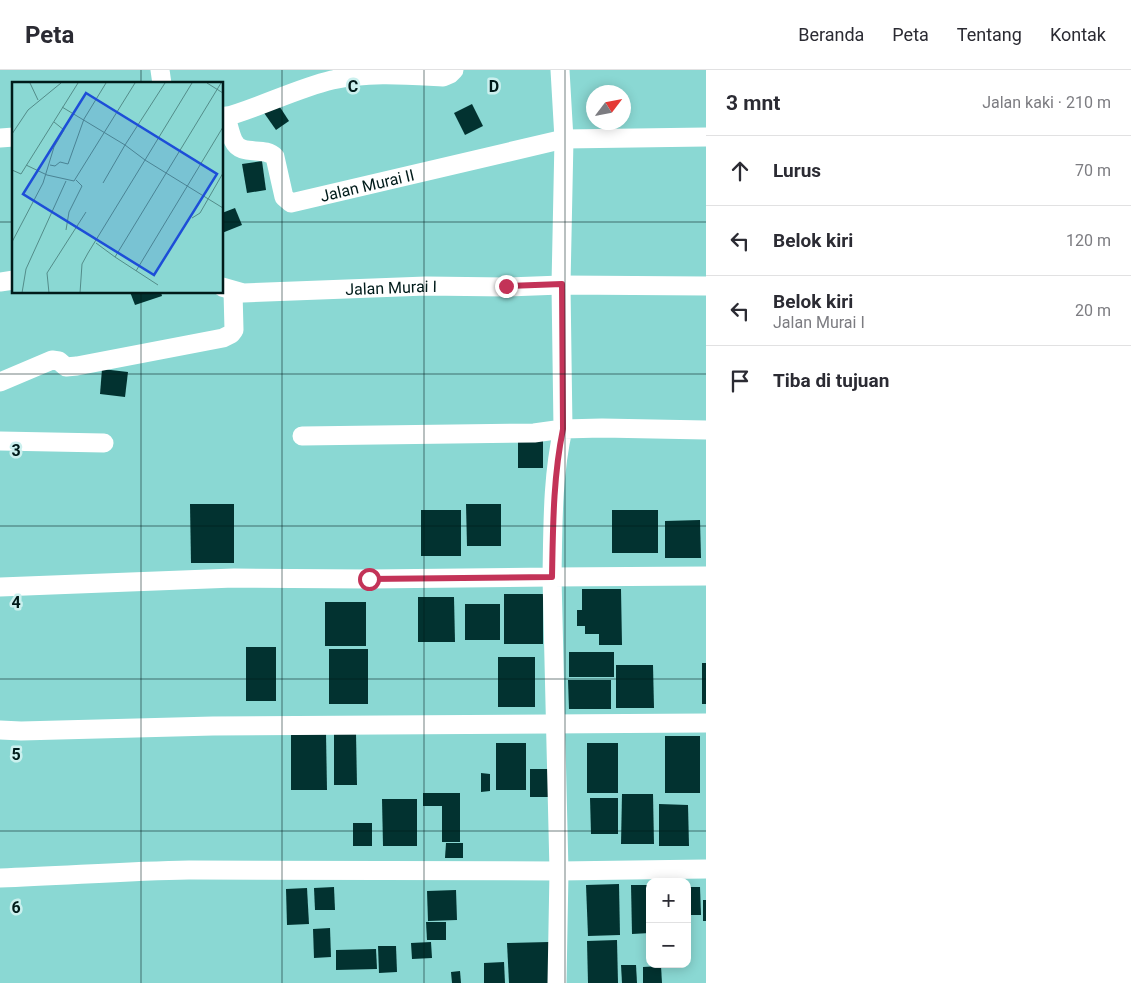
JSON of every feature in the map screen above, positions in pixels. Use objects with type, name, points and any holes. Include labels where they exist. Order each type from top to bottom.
[{"type":"street","points":[[224,117],[330,81],[356,76],[443,76],[450,74],[454,70]]},
{"type":"street","points":[[557,983],[559,871],[552,577],[553,501],[558,450],[563,429],[564,138],[560,70]]},
{"type":"street","name":"Jalan Murai II","points":[[224,117],[233,141],[238,146],[248,151],[268,152],[275,157],[284,197],[291,203],[564,138]]},
{"type":"street","points":[[564,138],[706,137]]},
{"type":"street","name":"Jalan Murai I","points":[[228,289],[243,293],[426,286],[562,284],[706,286]]},
{"type":"street","points":[[0,382],[52,360],[59,361],[66,367],[77,366],[227,336],[232,333],[235,326],[228,289]]},
{"type":"street","points":[[302,436],[534,433],[563,429],[630,428],[706,430]]},
{"type":"street","points":[[0,441],[104,443]]},
{"type":"street","points":[[0,586],[234,578],[369,579],[706,576]]},
{"type":"street","points":[[0,730],[213,726],[706,723]]},
{"type":"street","points":[[0,878],[128,871],[189,870],[559,871],[706,868]]},
{"type":"building","points":[[276,101],[289,121],[276,130],[262,110]]},
{"type":"building","points":[[472,104],[483,126],[465,135],[454,113]]},
{"type":"building","points":[[262,161],[266,190],[247,193],[242,164]]},
{"type":"building","points":[[235,208],[242,225],[224,232],[224,212]]},
{"type":"building","points":[[131,294],[162,294],[162,296],[135,305]]},
{"type":"building","points":[[102,369],[128,372],[125,397],[100,394]]},
{"type":"building","points":[[518,439],[543,439],[543,468],[518,468]]},
{"type":"building","points":[[190,504],[234,504],[234,563],[191,563]]},
{"type":"building","points":[[466,504],[501,504],[501,546],[467,546]]},
{"type":"building","points":[[421,510],[461,510],[461,556],[421,556]]},
{"type":"building","points":[[612,510],[658,510],[658,553],[612,553]]},
{"type":"building","points":[[700,520],[701,558],[665,558],[665,521]]},
{"type":"building","points":[[582,589],[621,589],[622,645],[599,645],[599,634],[585,634],[585,626],[577,626],[577,610],[582,610]]},
{"type":"building","points":[[504,594],[543,594],[543,644],[504,644]]},
{"type":"building","points":[[418,597],[454,597],[455,642],[418,642]]},
{"type":"building","points":[[325,602],[366,602],[366,646],[325,646]]},
{"type":"building","points":[[465,604],[500,604],[500,640],[465,640]]},
{"type":"building","points":[[246,647],[276,647],[276,701],[246,701]]},
{"type":"building","points":[[329,649],[368,649],[368,704],[329,704]]},
{"type":"building","points":[[569,652],[614,652],[614,677],[569,677]]},
{"type":"building","points":[[498,657],[535,657],[535,707],[498,707]]},
{"type":"building","points":[[702,663],[706,663],[706,704],[702,704]]},
{"type":"building","points":[[616,665],[653,665],[654,708],[616,708]]},
{"type":"building","points":[[568,680],[611,680],[611,709],[569,709]]},
{"type":"building","points":[[291,733],[326,733],[327,790],[291,790]]},
{"type":"building","points":[[334,733],[356,733],[357,785],[334,785]]},
{"type":"building","points":[[665,736],[700,736],[700,793],[665,793]]},
{"type":"building","points":[[496,743],[526,743],[526,790],[496,790]]},
{"type":"building","points":[[587,743],[618,743],[618,793],[587,793]]},
{"type":"building","points":[[530,769],[550,769],[551,797],[530,797]]},
{"type":"building","points":[[481,773],[490,774],[490,791],[481,792]]},
{"type":"building","points":[[423,793],[460,793],[460,842],[442,842],[442,806],[423,806]]},
{"type":"building","points":[[622,794],[653,794],[654,844],[621,844]]},
{"type":"building","points":[[590,798],[618,798],[618,834],[591,834]]},
{"type":"building","points":[[382,799],[417,799],[417,846],[383,846]]},
{"type":"building","points":[[659,804],[688,805],[689,846],[659,846]]},
{"type":"building","points":[[353,823],[372,823],[372,846],[353,846]]},
{"type":"building","points":[[446,843],[463,843],[463,858],[445,858]]},
{"type":"building","points":[[619,884],[620,935],[588,936],[586,885]]},
{"type":"building","points":[[631,885],[646,885],[646,933],[632,934]]},
{"type":"building","points":[[334,887],[335,910],[315,910],[314,888]]},
{"type":"building","points":[[691,887],[700,887],[701,915],[691,915]]},
{"type":"building","points":[[307,888],[309,924],[287,925],[286,889]]},
{"type":"building","points":[[456,890],[457,920],[428,921],[427,891]]},
{"type":"building","points":[[703,900],[706,900],[706,921],[703,921]]},
{"type":"building","points":[[426,922],[446,922],[446,940],[427,940]]},
{"type":"building","points":[[330,928],[331,957],[314,958],[313,929]]},
{"type":"building","points":[[617,940],[618,983],[588,983],[587,941]]},
{"type":"building","points":[[431,942],[432,958],[412,959],[411,943]]},
{"type":"building","points":[[549,942],[550,983],[509,983],[507,943]]},
{"type":"building","points":[[378,946],[396,946],[397,972],[379,973]]},
{"type":"building","points":[[376,949],[377,969],[336,970],[336,950]]},
{"type":"building","points":[[504,962],[505,983],[484,983],[484,963]]},
{"type":"building","points":[[621,965],[636,965],[637,983],[622,983]]},
{"type":"building","points":[[643,967],[661,968],[662,983],[643,983]]},
{"type":"building","points":[[460,971],[461,983],[452,983],[451,972]]},
{"type":"route","points":[[369,579],[552,577],[553,501],[558,450],[563,429],[562,284],[506,286]]}]
